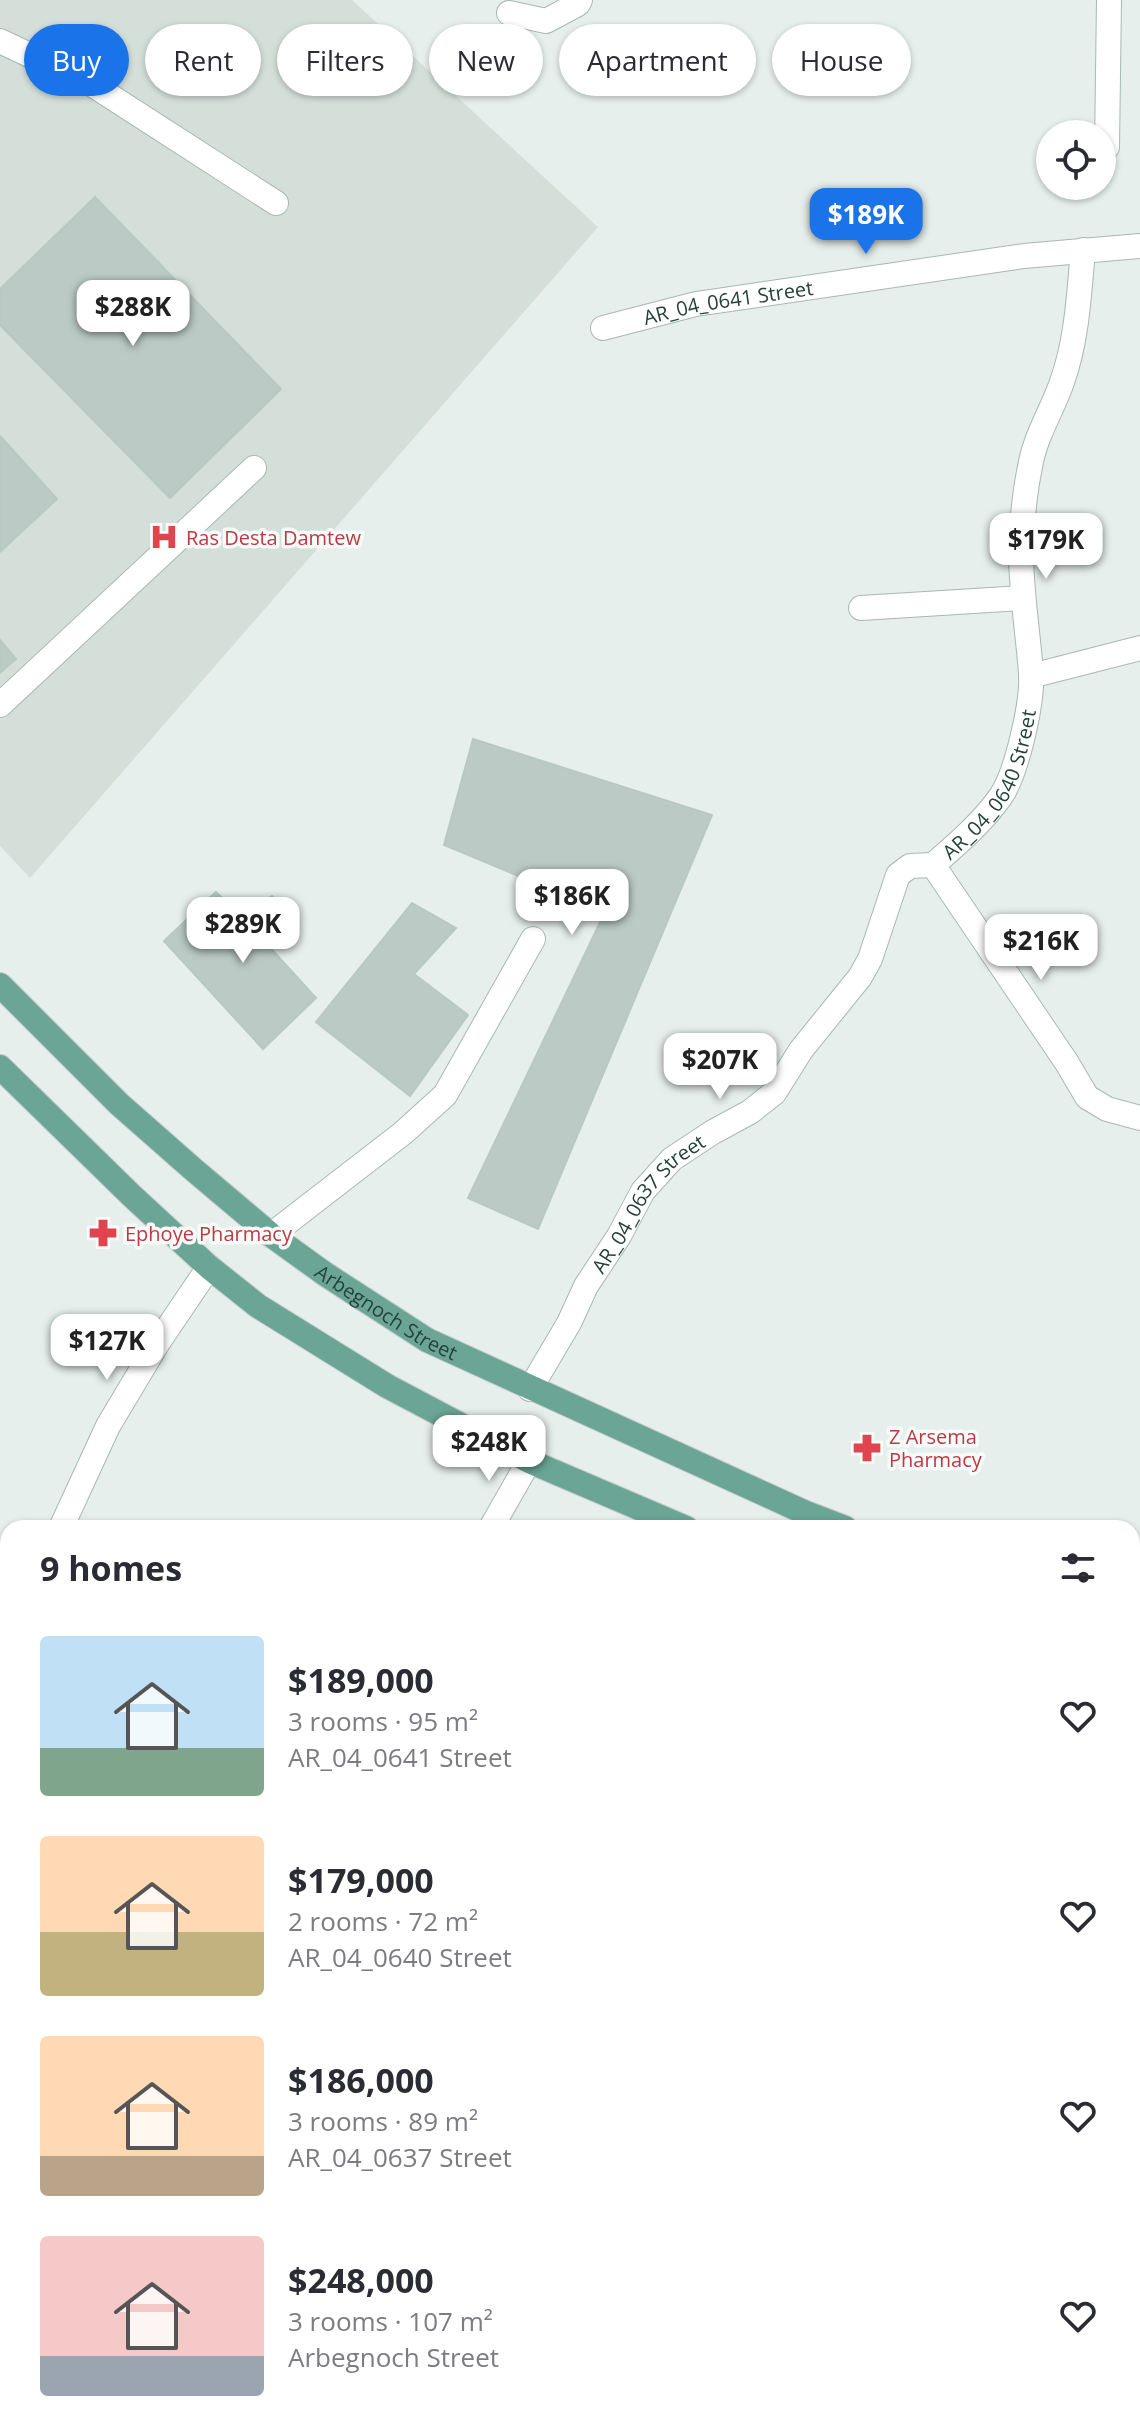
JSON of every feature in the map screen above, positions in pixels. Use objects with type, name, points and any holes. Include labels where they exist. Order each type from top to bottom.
[{"type":"main road","name":"Arbegnoch Street","points":[[0,985],[119,1104],[271,1235],[427,1340],[824,1520]]},
{"type":"main road","points":[[0,1067],[209,1267],[258,1306],[387,1386],[529,1461],[667,1520]]},
{"type":"street","points":[[509,13],[546,21],[580,0]]},
{"type":"street","points":[[1107,120],[1109,0]]},
{"type":"street","points":[[0,41],[93,85],[276,203]]},
{"type":"street","name":"AR_04_0641 Street","points":[[603,328],[696,304],[1024,256],[1140,246]]},
{"type":"street","name":"AR_04_0640 Street","points":[[1083,250],[1077,321],[1069,361],[1062,385],[1035,443],[1029,469],[1021,552],[1022,598],[1031,676],[1021,746],[1002,794],[963,839],[933,865],[1087,1097],[1107,1109],[1140,1118]]},
{"type":"street","points":[[0,705],[254,468]]},
{"type":"street","points":[[861,608],[1022,598]]},
{"type":"street","points":[[1031,676],[1140,648]]},
{"type":"street","name":"AR_04_0637 Street","points":[[530,1389],[569,1323],[586,1286],[619,1236],[643,1191],[672,1159],[750,1112],[774,1093],[801,1050],[860,977],[870,959],[898,875],[910,866],[933,865]]},
{"type":"street","points":[[271,1235],[403,1133],[445,1095],[533,939]]},
{"type":"street","points":[[65,1520],[108,1426],[157,1344],[209,1267]]},
{"type":"street","points":[[496,1520],[529,1461]]},
{"type":"shaded area","name":"Ras Desta Damtew","points":[[0,0],[352,0],[378,24],[277,24],[277,96],[413,96],[413,56],[429,71],[429,96],[456,96],[598,227],[30,878],[0,846]]},
{"type":"building","points":[[95,197],[281,389],[170,498],[0,325],[0,289]]},
{"type":"building","points":[[0,436],[57,499],[0,552]]},
{"type":"building","points":[[0,640],[16,659],[0,673]]},
{"type":"building","points":[[473,739],[712,815],[538,1229],[468,1198],[605,912],[444,845]]},
{"type":"building","points":[[216,892],[241,916],[272,896],[289,914],[266,943],[316,998],[263,1049],[164,941]]},
{"type":"building","points":[[412,903],[456,928],[414,974],[468,1015],[410,1096],[316,1022]]},
{"type":"place","name":"Ras Desta Damtew","points":[[164,537]]},
{"type":"place","name":"Ephoye Pharmacy","points":[[103,1233]]},
{"type":"place","name":"Z Arsema Pharmacy","points":[[867,1448]]}]
